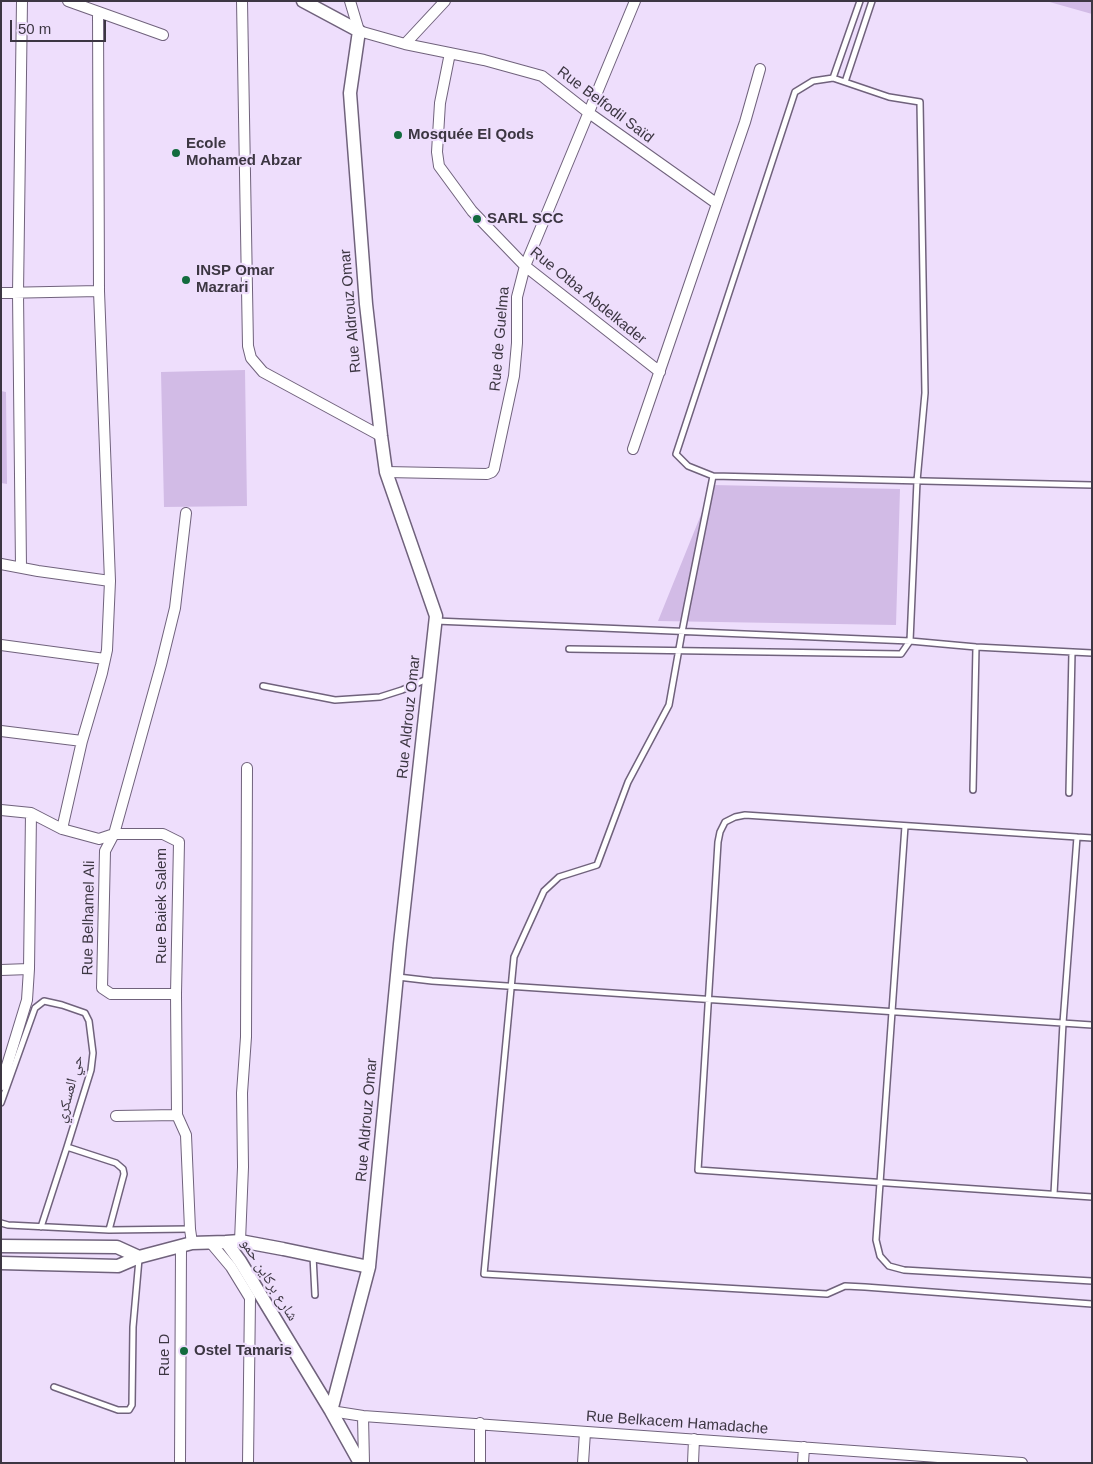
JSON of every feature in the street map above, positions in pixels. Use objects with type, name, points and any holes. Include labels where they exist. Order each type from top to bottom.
[{"type":"street","points":[[21,567],[18,293],[22,1]]},
{"type":"street","points":[[68,1],[163,34]]},
{"type":"street","points":[[242,1],[248,346],[252,358],[263,372],[381,436]]},
{"type":"street","points":[[303,1],[358,31]]},
{"type":"street","points":[[350,1],[358,31]]},
{"type":"street","points":[[405,44],[445,1]]},
{"type":"street","name":"Rue de Guelma","points":[[386,472],[487,474],[494,469],[514,376],[518,343],[518,297],[524,266],[634,1]]},
{"type":"street","points":[[62,829],[82,741],[107,650],[110,581],[99,291],[98,12]]},
{"type":"street","name":"Rue Aldrouz Omar","points":[[331,1410],[369,1268],[397,977],[436,621],[436,616],[386,472],[381,436],[366,304],[350,93],[358,31]]},
{"type":"street","name":"Rue Belfodil Saïd","points":[[358,31],[405,44],[484,60],[542,76],[589,113],[716,204]]},
{"type":"street","name":"Rue Otba Abdelkader","points":[[450,53],[440,103],[437,152],[439,166],[472,211],[524,266],[660,372]]},
{"type":"street","points":[[633,449],[745,122],[760,69]]},
{"type":"street","points":[[1,292],[99,291]]},
{"type":"street","points":[[114,834],[175,608],[186,513]]},
{"type":"street","points":[[1,564],[110,581]]},
{"type":"street","points":[[1,645],[105,659]]},
{"type":"street","points":[[1,731],[82,741]]},
{"type":"street","points":[[240,1242],[243,1167],[242,1093],[246,1037],[247,768]]},
{"type":"street","name":"Rue Belhamel Ali","points":[[1,810],[31,813],[62,829],[99,839],[114,834]]},
{"type":"street","points":[[1,1085],[27,1000],[30,969],[31,813]]},
{"type":"street","name":"Rue Belhamel Ali","points":[[114,834],[105,851],[102,988],[111,994],[176,994]]},
{"type":"street","name":"Rue Baiek Salem","points":[[114,834],[163,834],[179,842],[176,994],[177,1115],[186,1135],[190,1229],[186,1245]]},
{"type":"street","points":[[1,970],[30,969]]},
{"type":"street","points":[[116,1116],[177,1115]]},
{"type":"street","points":[[210,1242],[231,1267],[250,1298]]},
{"type":"street","points":[[226,1242],[240,1242],[369,1268]]},
{"type":"street","name":"شارع بركاين حمو","points":[[1,1263],[118,1266],[139,1257],[186,1245],[226,1242],[240,1261],[362,1463]]},
{"type":"street","name":"Rue D","points":[[180,1463],[186,1245]]},
{"type":"street","points":[[1,1246],[117,1247],[139,1257]]},
{"type":"street","points":[[248,1463],[250,1280]]},
{"type":"street","name":"Rue Belkacem Hamadache","points":[[331,1410],[362,1416],[804,1447],[876,1458],[1022,1463]]},
{"type":"street","points":[[362,1416],[362,1463]]},
{"type":"street","points":[[480,1423],[480,1463]]},
{"type":"street","points":[[583,1463],[585,1432]]},
{"type":"street","points":[[693,1463],[694,1439]]},
{"type":"street","points":[[803,1463],[804,1447]]},
{"type":"lane","points":[[834,78],[860,1]]},
{"type":"lane","points":[[845,82],[872,1]]},
{"type":"lane","points":[[569,649],[901,654],[910,641],[918,481],[925,393],[920,102],[889,97],[834,78],[813,81],[796,92],[676,454],[688,466],[714,476],[918,481],[1092,485]]},
{"type":"lane","points":[[714,476],[669,705],[628,782],[597,865],[559,877],[544,891],[514,957],[484,1274],[828,1294],[845,1286],[866,1287],[1092,1304]]},
{"type":"lane","points":[[436,621],[910,641],[976,647],[1092,653]]},
{"type":"lane","points":[[973,790],[976,647]]},
{"type":"lane","points":[[1069,793],[1072,652]]},
{"type":"lane","points":[[262,686],[335,700],[380,698],[430,678]]},
{"type":"lane","points":[[1092,838],[745,815],[735,817],[726,822],[720,832],[718,842],[698,1170],[1092,1197]]},
{"type":"lane","points":[[905,826],[876,1240],[880,1256],[889,1266],[904,1270],[1092,1281]]},
{"type":"lane","points":[[1054,1194],[1063,1023],[1077,837]]},
{"type":"lane","points":[[397,977],[432,981],[1092,1025]]},
{"type":"lane","name":"حي العسكري","points":[[1,1103],[35,1008],[44,1001],[84,1013],[89,1021],[93,1054],[92,1070],[67,1147]]},
{"type":"lane","points":[[41,1227],[67,1147],[116,1163],[123,1169],[124,1174],[109,1230]]},
{"type":"lane","points":[[1,1223],[8,1225],[109,1230],[190,1229]]},
{"type":"lane","points":[[313,1256],[315,1295]]},
{"type":"lane","points":[[54,1387],[118,1410],[129,1410],[132,1405],[133,1327],[139,1257]]},
{"type":"shaded area","points":[[1046,1],[1092,1],[1092,14]]},
{"type":"shaded area","points":[[245,370],[247,506],[164,507],[161,372]]},
{"type":"shaded area","points":[[1,391],[6,392],[7,484],[1,483]]},
{"type":"shaded area","points":[[713,485],[900,489],[896,625],[658,621]]},
{"type":"place","name":"Mosquée El Qods","points":[[398,135]]},
{"type":"place","name":"Ecole Mohamed Abzar","points":[[176,153]]},
{"type":"place","name":"SARL SCC","points":[[477,219]]},
{"type":"place","name":"INSP Omar Mazrari","points":[[186,280]]},
{"type":"place","name":"Ostel Tamaris","points":[[184,1351]]}]
